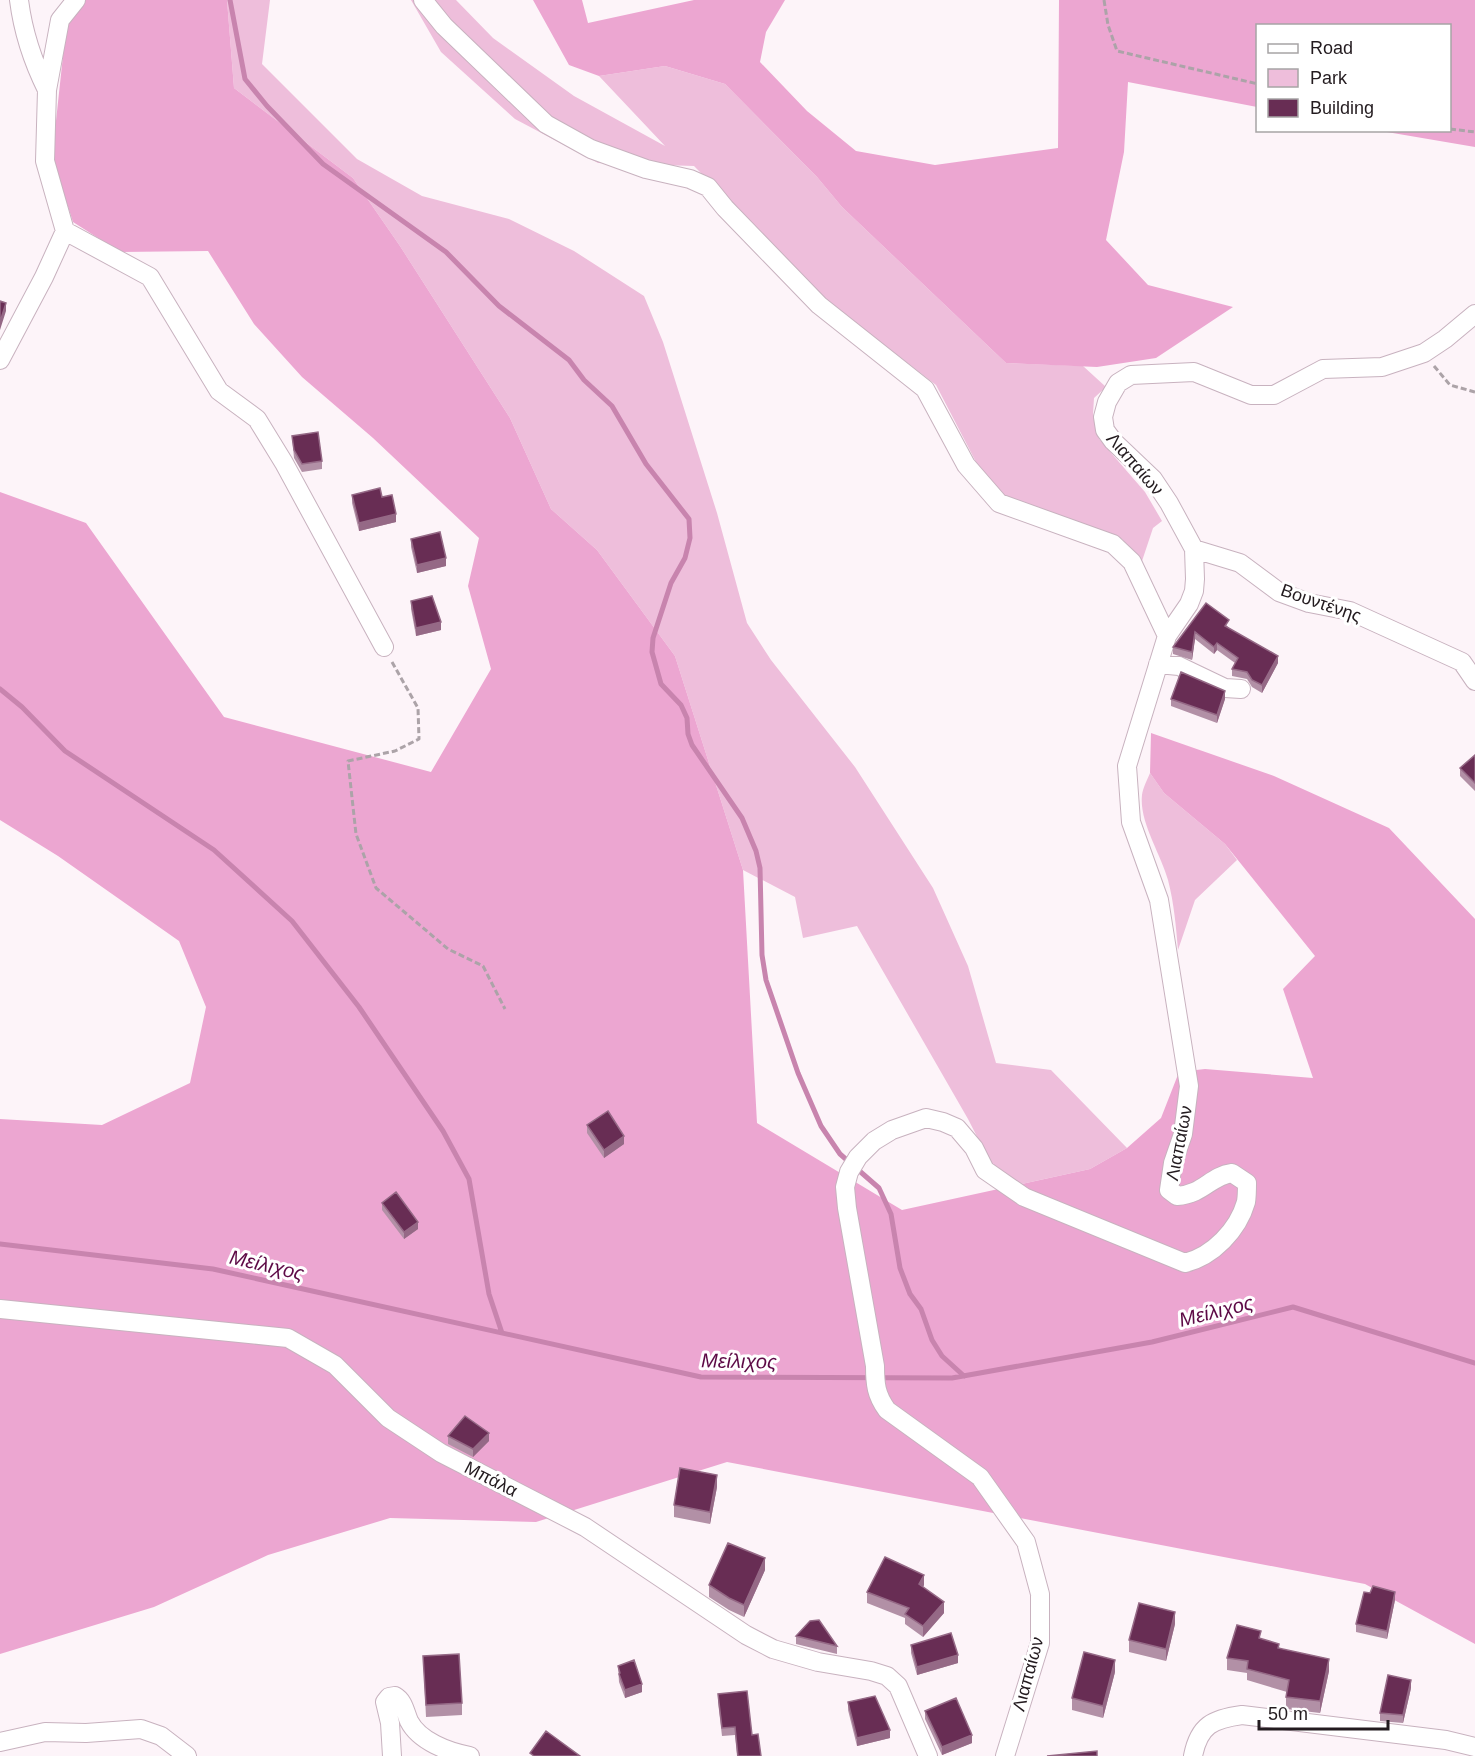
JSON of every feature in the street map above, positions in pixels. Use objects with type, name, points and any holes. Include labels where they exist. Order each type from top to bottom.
[{"type":"street","points":[[19,0],[21,18],[34,63],[47,90]]},
{"type":"street","points":[[0,360],[44,277],[65,231],[45,162],[47,90],[60,20],[76,0]]},
{"type":"street","points":[[423,0],[444,26],[546,124],[591,149],[646,169],[690,179],[708,187],[725,208],[819,305],[925,389],[966,465],[999,503],[1113,544],[1132,562],[1167,636]]},
{"type":"street","points":[[65,231],[150,277],[219,391],[257,419],[284,463],[384,647]]},
{"type":"street","name":"Λιαπαίων","points":[[1005,1756],[1040,1643],[1040,1594],[1026,1542],[980,1476],[887,1410],[878,1399],[875,1387],[875,1366],[847,1208],[846,1187],[853,1165],[874,1141],[892,1130],[926,1118],[957,1128],[974,1148],[985,1170],[1024,1197],[1185,1263],[1200,1259],[1229,1234],[1246,1202],[1247,1183],[1232,1173],[1220,1174],[1205,1187],[1188,1195],[1177,1196],[1169,1190],[1173,1163],[1183,1134],[1189,1086],[1159,900],[1131,822],[1127,766],[1167,636],[1189,604],[1194,591],[1194,549],[1153,479],[1113,441],[1105,430],[1103,417],[1107,402],[1118,383],[1131,375],[1194,372],[1251,395],[1274,395],[1323,369],[1382,368],[1424,353],[1475,314]]},
{"type":"street","name":"Βουντένης","points":[[1194,549],[1240,563],[1280,591],[1309,603],[1350,611],[1462,662],[1475,681]]},
{"type":"street","points":[[1158,664],[1179,666],[1225,688],[1240,689]]},
{"type":"street","name":"Μπάλα","points":[[0,1308],[288,1338],[335,1365],[388,1418],[441,1453],[585,1527],[747,1635],[773,1649],[818,1662],[887,1676],[898,1686],[928,1756]]},
{"type":"street","points":[[392,1756],[390,1723],[385,1706],[387,1700],[392,1696],[399,1698],[410,1723],[419,1734],[439,1746],[470,1756]]},
{"type":"street","points":[[1193,1756],[1195,1744],[1210,1723],[1242,1715],[1444,1748],[1475,1747]]},
{"type":"street","points":[[0,1742],[45,1732],[86,1733],[141,1729],[161,1736],[187,1756]]},
{"type":"path","points":[[1104,0],[1108,25],[1116,51],[1256,84]]},
{"type":"path","points":[[1451,129],[1475,132]]},
{"type":"path","points":[[1424,353],[1450,385],[1475,393]]},
{"type":"path","points":[[384,647],[418,708],[419,739],[395,751],[348,761],[356,834],[376,888],[448,949],[483,966],[505,1009]]},
{"type":"green space","points":[[227,0],[270,0],[262,64],[357,159],[422,196],[509,219],[574,251],[644,296],[663,342],[717,513],[747,623],[771,660],[855,767],[933,888],[968,966],[996,1063],[1051,1070],[1127,1148],[1090,1169],[1017,1185],[992,1166],[968,1119],[857,926],[803,938],[795,897],[743,870],[675,656],[597,550],[551,509],[510,418],[400,246],[353,178],[234,88]]},
{"type":"green space","points":[[411,0],[456,0],[493,38],[574,96],[665,146],[599,76],[665,66],[725,84],[817,177],[842,207],[1006,363],[1083,366],[1106,387],[1094,398],[1093,414],[1099,439],[1145,492],[1162,521],[1153,528],[1142,561],[1122,539],[1002,496],[977,464],[936,385],[825,299],[694,166],[598,163],[515,119],[441,52]]},
{"type":"green space","points":[[1150,773],[1164,793],[1225,844],[1237,860],[1195,900],[1178,950],[1168,880],[1147,827],[1142,805],[1145,784]]},
{"type":"shaded area","points":[[69,0],[227,0],[234,88],[353,178],[400,246],[510,418],[551,509],[597,550],[675,656],[743,870],[757,1123],[902,1210],[1090,1169],[1127,1148],[1161,1118],[1179,1072],[1205,1069],[1313,1078],[1283,989],[1315,956],[1225,844],[1164,793],[1150,773],[1151,733],[1274,776],[1389,828],[1475,919],[1475,1644],[1365,1584],[727,1462],[536,1522],[390,1518],[268,1555],[154,1607],[0,1654],[0,1119],[102,1125],[190,1083],[206,1007],[179,941],[58,856],[0,820],[0,492],[86,523],[224,717],[431,772],[491,669],[468,586],[479,538],[373,438],[302,377],[254,324],[208,251],[120,252],[73,222],[52,158]]},
{"type":"shaded area","points":[[533,0],[582,0],[588,23],[694,0],[785,0],[766,32],[760,62],[807,111],[856,151],[935,165],[1058,148],[1059,0],[1475,0],[1475,147],[1387,132],[1451,132],[1451,24],[1256,24],[1256,107],[1128,82],[1124,152],[1106,240],[1148,285],[1233,307],[1156,358],[1097,367],[1006,363],[842,207],[817,177],[725,84],[665,66],[599,76],[569,65]]},
{"type":"building","points":[[0,301],[6,303],[0,322]]},
{"type":"building","points":[[318,432],[322,461],[302,464],[294,450],[292,436]]},
{"type":"building","points":[[380,488],[382,497],[392,495],[396,514],[359,523],[352,495]]},
{"type":"building","points":[[440,532],[446,558],[417,565],[411,539]]},
{"type":"building","points":[[432,596],[441,622],[416,628],[411,601]]},
{"type":"building","points":[[1206,603],[1229,620],[1225,626],[1278,656],[1262,685],[1252,680],[1247,672],[1232,669],[1238,658],[1217,643],[1214,647],[1195,632],[1192,652],[1173,647]]},
{"type":"building","points":[[1181,672],[1225,691],[1217,715],[1171,699]]},
{"type":"building","points":[[1475,755],[1475,783],[1460,768]]},
{"type":"building","points":[[608,1111],[624,1136],[604,1150],[587,1125]]},
{"type":"building","points":[[396,1192],[418,1222],[404,1232],[382,1203]]},
{"type":"building","points":[[465,1416],[489,1433],[473,1449],[448,1436]]},
{"type":"building","points":[[680,1468],[717,1475],[710,1512],[674,1505]]},
{"type":"building","points":[[728,1543],[765,1558],[744,1605],[709,1585]]},
{"type":"building","points":[[885,1557],[924,1575],[919,1584],[944,1602],[923,1626],[905,1614],[909,1608],[867,1592]]},
{"type":"building","points":[[1373,1586],[1395,1592],[1387,1631],[1356,1624],[1364,1592],[1370,1593]]},
{"type":"building","points":[[1139,1603],[1175,1612],[1166,1649],[1129,1640]]},
{"type":"building","points":[[819,1620],[837,1646],[796,1636],[810,1621]]},
{"type":"building","points":[[1237,1625],[1261,1631],[1259,1638],[1279,1644],[1278,1648],[1329,1659],[1320,1701],[1286,1697],[1289,1680],[1247,1669],[1248,1661],[1227,1658]]},
{"type":"building","points":[[951,1633],[958,1655],[917,1667],[911,1645]]},
{"type":"building","points":[[1084,1652],[1115,1660],[1103,1706],[1072,1698]]},
{"type":"building","points":[[459,1654],[462,1703],[426,1705],[423,1656]]},
{"type":"building","points":[[634,1660],[642,1684],[625,1690],[618,1666]]},
{"type":"building","points":[[1388,1675],[1411,1680],[1403,1715],[1380,1713]]},
{"type":"building","points":[[747,1691],[752,1735],[758,1734],[761,1756],[738,1756],[735,1727],[722,1728],[718,1694]]},
{"type":"building","points":[[875,1696],[890,1730],[857,1738],[848,1702]]},
{"type":"building","points":[[956,1698],[972,1735],[942,1747],[925,1711]]},
{"type":"building","points":[[546,1731],[580,1756],[534,1756],[530,1753]]},
{"type":"building","points":[[1097,1751],[1097,1756],[1047,1756]]},
{"type":"waterway","points":[[230,0],[245,79],[267,106],[323,164],[446,252],[499,306],[569,360],[584,380],[612,406],[646,464],[689,519],[690,538],[685,558],[671,583],[653,638],[652,652],[661,684],[681,705],[687,718],[688,734],[692,745],[742,818],[756,851],[760,868],[762,955],[766,980],[798,1073],[821,1126],[840,1154],[879,1188],[891,1214],[900,1268],[910,1294],[921,1309],[932,1340],[942,1356],[964,1376]]},
{"type":"waterway","points":[[0,689],[22,707],[65,751],[214,850],[292,921],[359,1007],[443,1131],[469,1179],[489,1294],[502,1333]]},
{"type":"waterway","name":"Μείλιχος","points":[[0,1244],[213,1269],[701,1377],[952,1378],[1152,1342],[1293,1307],[1475,1363]]}]
